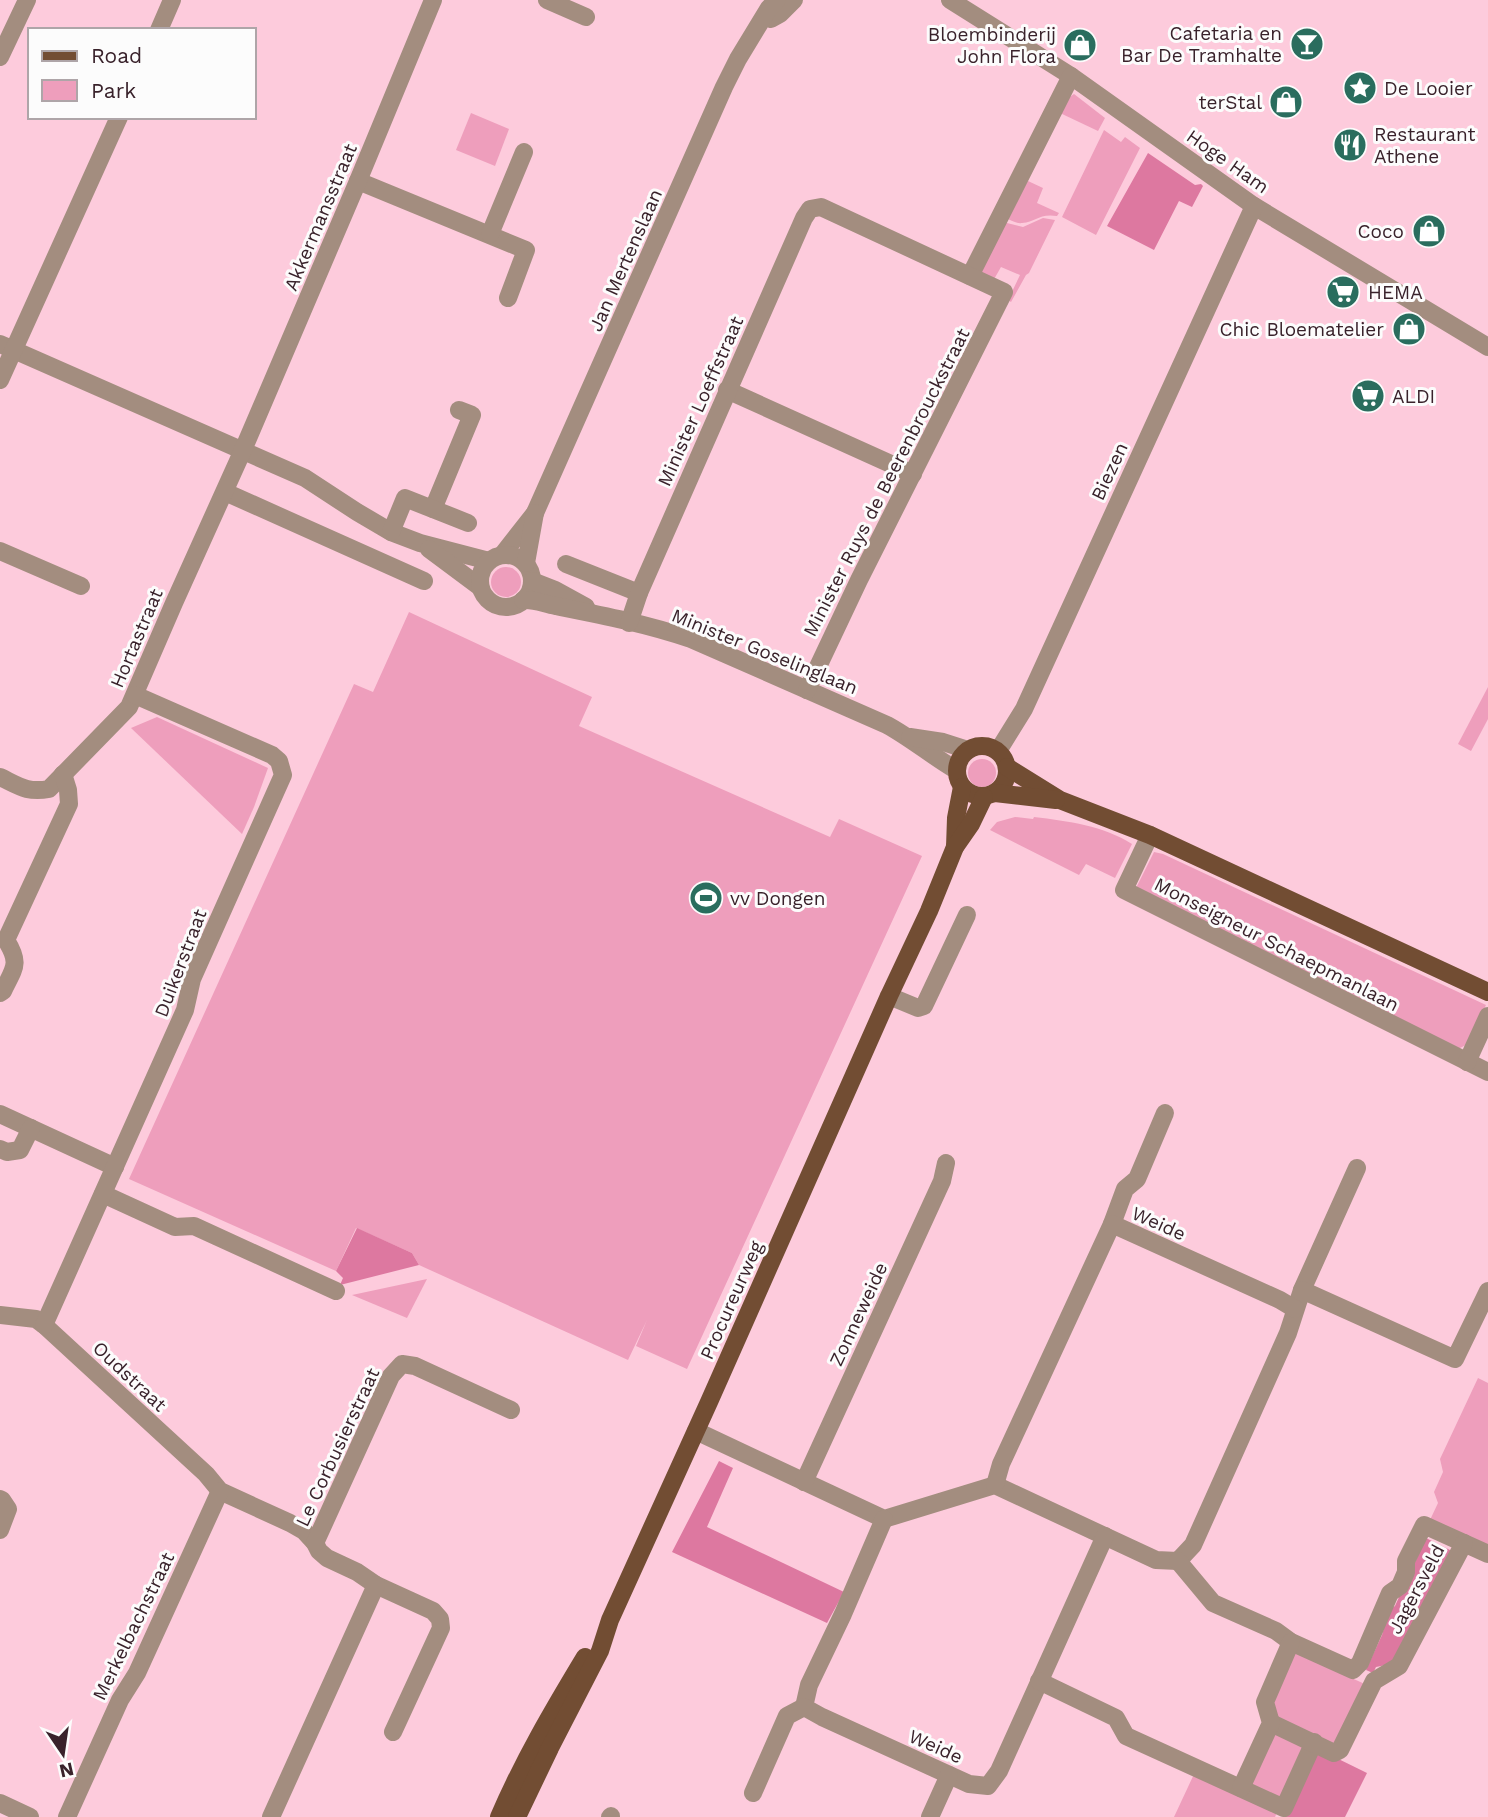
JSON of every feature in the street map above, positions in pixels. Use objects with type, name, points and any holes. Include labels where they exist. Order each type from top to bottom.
[{"type":"main road","points":[[1060,800],[972,795],[959,778],[962,755],[978,746],[989,747],[1060,800],[1150,835],[1488,992]]},
{"type":"main road","points":[[990,795],[1003,786],[1007,777],[1003,759]]},
{"type":"main road","name":"Procureurweg","points":[[955,847],[959,778]]},
{"type":"main road","name":"Procureurweg","points":[[517,1817],[600,1651],[610,1620],[888,996],[929,911],[955,847],[990,795]]},
{"type":"main road","name":"Procureurweg","points":[[499,1817],[513,1783],[560,1696],[610,1620]]},
{"type":"street","points":[[0,57],[27,0]]},
{"type":"street","points":[[160,28],[172,0]]},
{"type":"street","name":"Akkermansstraat","points":[[243,450],[433,0]]},
{"type":"street","points":[[547,0],[586,17]]},
{"type":"street","name":"Jan Mertenslaan","points":[[526,563],[535,513],[724,87],[769,8],[777,0]]},
{"type":"street","name":"Jan Mertenslaan","points":[[759,27],[794,0]]},
{"type":"street","name":"Hoge Ham","points":[[950,0],[1072,76],[1254,206],[1488,347]]},
{"type":"street","points":[[970,276],[1072,76]]},
{"type":"street","points":[[0,380],[7,347],[118,119]]},
{"type":"street","points":[[490,234],[524,152]]},
{"type":"street","points":[[358,181],[526,250],[508,298]]},
{"type":"street","name":"Biezen","points":[[1003,759],[1254,206]]},
{"type":"street","name":"Minister Loeffstraat","points":[[629,623],[639,593],[727,390],[810,209],[821,207],[970,276]]},
{"type":"street","name":"Minister Ruys de Beerenbrouckstraat","points":[[807,690],[859,580],[1004,292],[970,276]]},
{"type":"street","points":[[7,347],[305,478],[357,512],[420,543],[496,558],[515,556],[526,563],[531,572],[530,592],[511,607],[498,606],[486,599],[480,587],[420,543]]},
{"type":"street","points":[[727,390],[913,474]]},
{"type":"street","points":[[433,509],[472,415],[460,410]]},
{"type":"street","name":"Hortastraat","points":[[0,777],[35,791],[48,789],[129,707],[243,450]]},
{"type":"street","points":[[225,492],[424,580]]},
{"type":"street","points":[[391,531],[405,498],[468,523]]},
{"type":"street","name":"Jan Mertenslaan","points":[[496,558],[535,513]]},
{"type":"street","points":[[0,551],[81,586]]},
{"type":"street","points":[[480,587],[481,573],[496,558]]},
{"type":"street","points":[[566,564],[639,593]]},
{"type":"street","name":"Minister Goselinglaan","points":[[532,581],[601,615]]},
{"type":"street","name":"Minister Goselinglaan","points":[[523,600],[531,599],[601,615],[691,639],[887,725],[908,737],[959,778]]},
{"type":"street","name":"Duikerstraat","points":[[44,1325],[186,1010],[192,979],[283,775],[279,761],[272,755],[135,695]]},
{"type":"street","name":"Minister Goselinglaan","points":[[908,737],[943,742],[968,750]]},
{"type":"street","points":[[0,993],[16,964],[14,953],[3,941],[69,804],[63,774]]},
{"type":"street","name":"Monseigneur Schaepmanlaan","points":[[1150,835],[1124,890],[1488,1072]]},
{"type":"street","points":[[888,996],[918,1008],[925,1006],[967,915]]},
{"type":"street","points":[[1467,1062],[1488,1016]]},
{"type":"street","points":[[0,1114],[115,1167]]},
{"type":"street","points":[[1112,1224],[1125,1189],[1137,1179],[1166,1114]]},
{"type":"street","points":[[0,1149],[7,1152],[20,1150],[31,1128]]},
{"type":"street","name":"Zonneweide","points":[[804,1482],[942,1181],[946,1163]]},
{"type":"street","points":[[696,1431],[884,1519],[995,1485],[1156,1560],[1178,1561],[1193,1545],[1288,1333],[1302,1290],[1357,1168]]},
{"type":"street","points":[[103,1194],[175,1227],[194,1226],[336,1291]]},
{"type":"street","name":"Weide","points":[[995,1485],[1001,1464],[1112,1224],[1295,1309]]},
{"type":"street","points":[[1302,1290],[1455,1359],[1488,1291]]},
{"type":"street","name":"Oudstraat","points":[[0,1315],[36,1319],[44,1325],[206,1474],[220,1491]]},
{"type":"street","name":"Le Corbusierstraat","points":[[315,1543],[391,1376],[402,1364],[415,1366],[511,1410]]},
{"type":"street","points":[[220,1491],[304,1531],[327,1558],[357,1572],[376,1585],[433,1611],[440,1619],[441,1628],[393,1732]]},
{"type":"street","name":"Merkelbachstraat","points":[[67,1817],[220,1491]]},
{"type":"street","points":[[0,1499],[8,1510],[0,1530]]},
{"type":"street","points":[[753,1793],[787,1716],[804,1707],[810,1685],[884,1519]]},
{"type":"street","name":"Jagersveld","points":[[1178,1561],[1213,1603],[1276,1631],[1291,1642],[1353,1671],[1360,1663],[1390,1594],[1400,1586],[1406,1572],[1406,1561],[1424,1525],[1464,1543],[1399,1666],[1374,1681],[1340,1750],[1334,1753],[1271,1723]]},
{"type":"street","name":"Weide","points":[[804,1707],[969,1784],[988,1786],[999,1771],[1105,1536]]},
{"type":"street","points":[[1464,1543],[1488,1554]]},
{"type":"street","points":[[271,1817],[376,1585]]},
{"type":"street","points":[[1241,1788],[1271,1723],[1265,1702],[1291,1642]]},
{"type":"street","points":[[1039,1681],[1116,1718],[1126,1736],[1283,1808],[1314,1742]]},
{"type":"street","points":[[930,1817],[950,1774]]},
{"type":"street","points":[[0,1803],[30,1817]]},
{"type":"green space","points":[[1074,94],[1105,118],[1098,131],[1060,113],[1067,99]]},
{"type":"green space","points":[[471,113],[509,129],[495,166],[456,150]]},
{"type":"green space","points":[[1104,130],[1121,142],[1125,137],[1140,148],[1096,235],[1062,217]]},
{"type":"green space","points":[[1028,181],[1043,188],[1037,203],[1059,213],[1057,216],[1020,223],[1005,218]]},
{"type":"green space","points":[[1043,218],[1055,220],[1029,273],[1011,302],[1008,300],[1020,275],[1001,267],[993,281],[981,273],[1003,222],[1023,227]]},
{"type":"green space","points":[[506,567],[512,568],[520,576],[520,588],[512,596],[506,597],[500,596],[492,588],[491,582],[492,576],[500,568]]},
{"type":"green space","points":[[409,612],[592,697],[579,726],[830,837],[839,819],[922,856],[687,1369],[636,1346],[647,1320],[628,1360],[419,1265],[412,1253],[356,1228],[336,1271],[129,1179],[354,684],[373,692]]},
{"type":"green space","points":[[1488,687],[1488,719],[1471,751],[1458,744]]},
{"type":"green space","points":[[157,717],[268,768],[242,834],[131,728]]},
{"type":"green space","points":[[982,759],[992,763],[996,773],[992,783],[982,787],[972,783],[968,773],[972,763]]},
{"type":"green space","points":[[1015,817],[1034,817],[1085,825],[1132,844],[1115,878],[1086,864],[1079,875],[990,830],[997,822]]},
{"type":"green space","points":[[1154,852],[1486,1005],[1466,1045],[1458,1049],[1136,888]]},
{"type":"green space","points":[[427,1279],[407,1318],[352,1295]]},
{"type":"green space","points":[[1478,1378],[1488,1383],[1488,1548],[1430,1520],[1438,1503],[1434,1492],[1443,1472],[1440,1459]]},
{"type":"green space","points":[[1294,1652],[1367,1685],[1336,1748],[1278,1720],[1271,1703]]},
{"type":"green space","points":[[1274,1728],[1308,1745],[1282,1802],[1248,1786]]},
{"type":"green space","points":[[1195,1772],[1278,1810],[1275,1817],[1174,1817]]},
{"type":"shaded area","points":[[1148,153],[1195,185],[1203,186],[1192,207],[1179,201],[1154,250],[1107,226]]},
{"type":"shaded area","points":[[357,1228],[412,1253],[419,1265],[340,1285],[343,1278],[336,1271]]},
{"type":"shaded area","points":[[719,1461],[733,1468],[707,1527],[844,1592],[827,1623],[672,1552]]},
{"type":"shaded area","points":[[1426,1538],[1452,1551],[1396,1663],[1376,1667],[1373,1673],[1366,1670],[1382,1635],[1389,1610],[1395,1606]]},
{"type":"shaded area","points":[[1316,1748],[1367,1773],[1345,1817],[1285,1817]]},
{"type":"place","name":"Cafetaria en Bar De Tramhalte","points":[[1307,44]]},
{"type":"place","name":"Bloembinderij John Flora","points":[[1080,45]]},
{"type":"place","name":"De Looier","points":[[1360,88]]},
{"type":"place","name":"terStal","points":[[1286,102]]},
{"type":"place","name":"Restaurant Athene","points":[[1350,145]]},
{"type":"place","name":"Coco","points":[[1429,231]]},
{"type":"place","name":"HEMA","points":[[1343,292]]},
{"type":"place","name":"Chic Bloematelier","points":[[1409,329]]},
{"type":"place","name":"ALDI","points":[[1368,396]]},
{"type":"place","name":"vv Dongen","points":[[706,898]]}]
